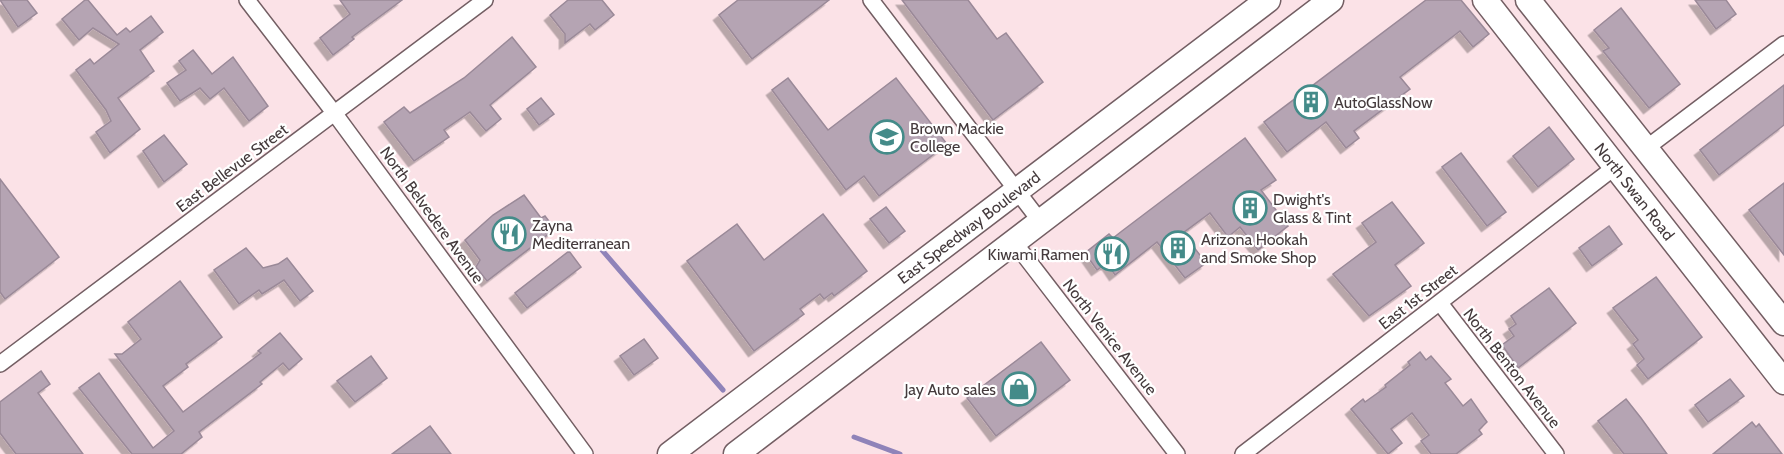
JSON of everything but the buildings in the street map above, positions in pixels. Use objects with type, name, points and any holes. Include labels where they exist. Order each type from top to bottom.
[{"type":"main road","name":"East Speedway Boulevard","points":[[670,454],[1268,0]]},
{"type":"main road","points":[[736,454],[1332,0]]},
{"type":"main road","name":"North Swan Road","points":[[1485,0],[1784,382]]},
{"type":"main road","name":"North Swan Road","points":[[1528,0],[1784,323]]},
{"type":"street","name":"North Belvedere Avenue","points":[[247,0],[335,114],[585,454]]},
{"type":"street","name":"East Bellevue Street","points":[[0,364],[485,0]]},
{"type":"street","points":[[871,0],[1040,221]]},
{"type":"street","points":[[1645,149],[1784,44]]},
{"type":"street","name":"East 1st Street","points":[[1243,454],[1615,166]]},
{"type":"street","name":"North Venice Avenue","points":[[1014,242],[1177,454]]},
{"type":"street","name":"North Benton Avenue","points":[[1440,303],[1556,454]]},
{"type":"waterway","points":[[595,242],[723,390]]},
{"type":"waterway","points":[[854,437],[900,454]]},
{"type":"place","name":"AutoGlassNow","points":[[1311,102]]},
{"type":"place","name":"Brown Mackie College","points":[[887,137]]},
{"type":"place","name":"Dwight's Glass & Tint","points":[[1250,208]]},
{"type":"place","name":"Zayna Mediterranean","points":[[509,234]]},
{"type":"place","name":"Arizona Hookah and Smoke Shop","points":[[1178,248]]},
{"type":"place","name":"Kiwami Ramen","points":[[1112,254]]},
{"type":"place","name":"Jay Auto sales","points":[[1019,389]]}]
